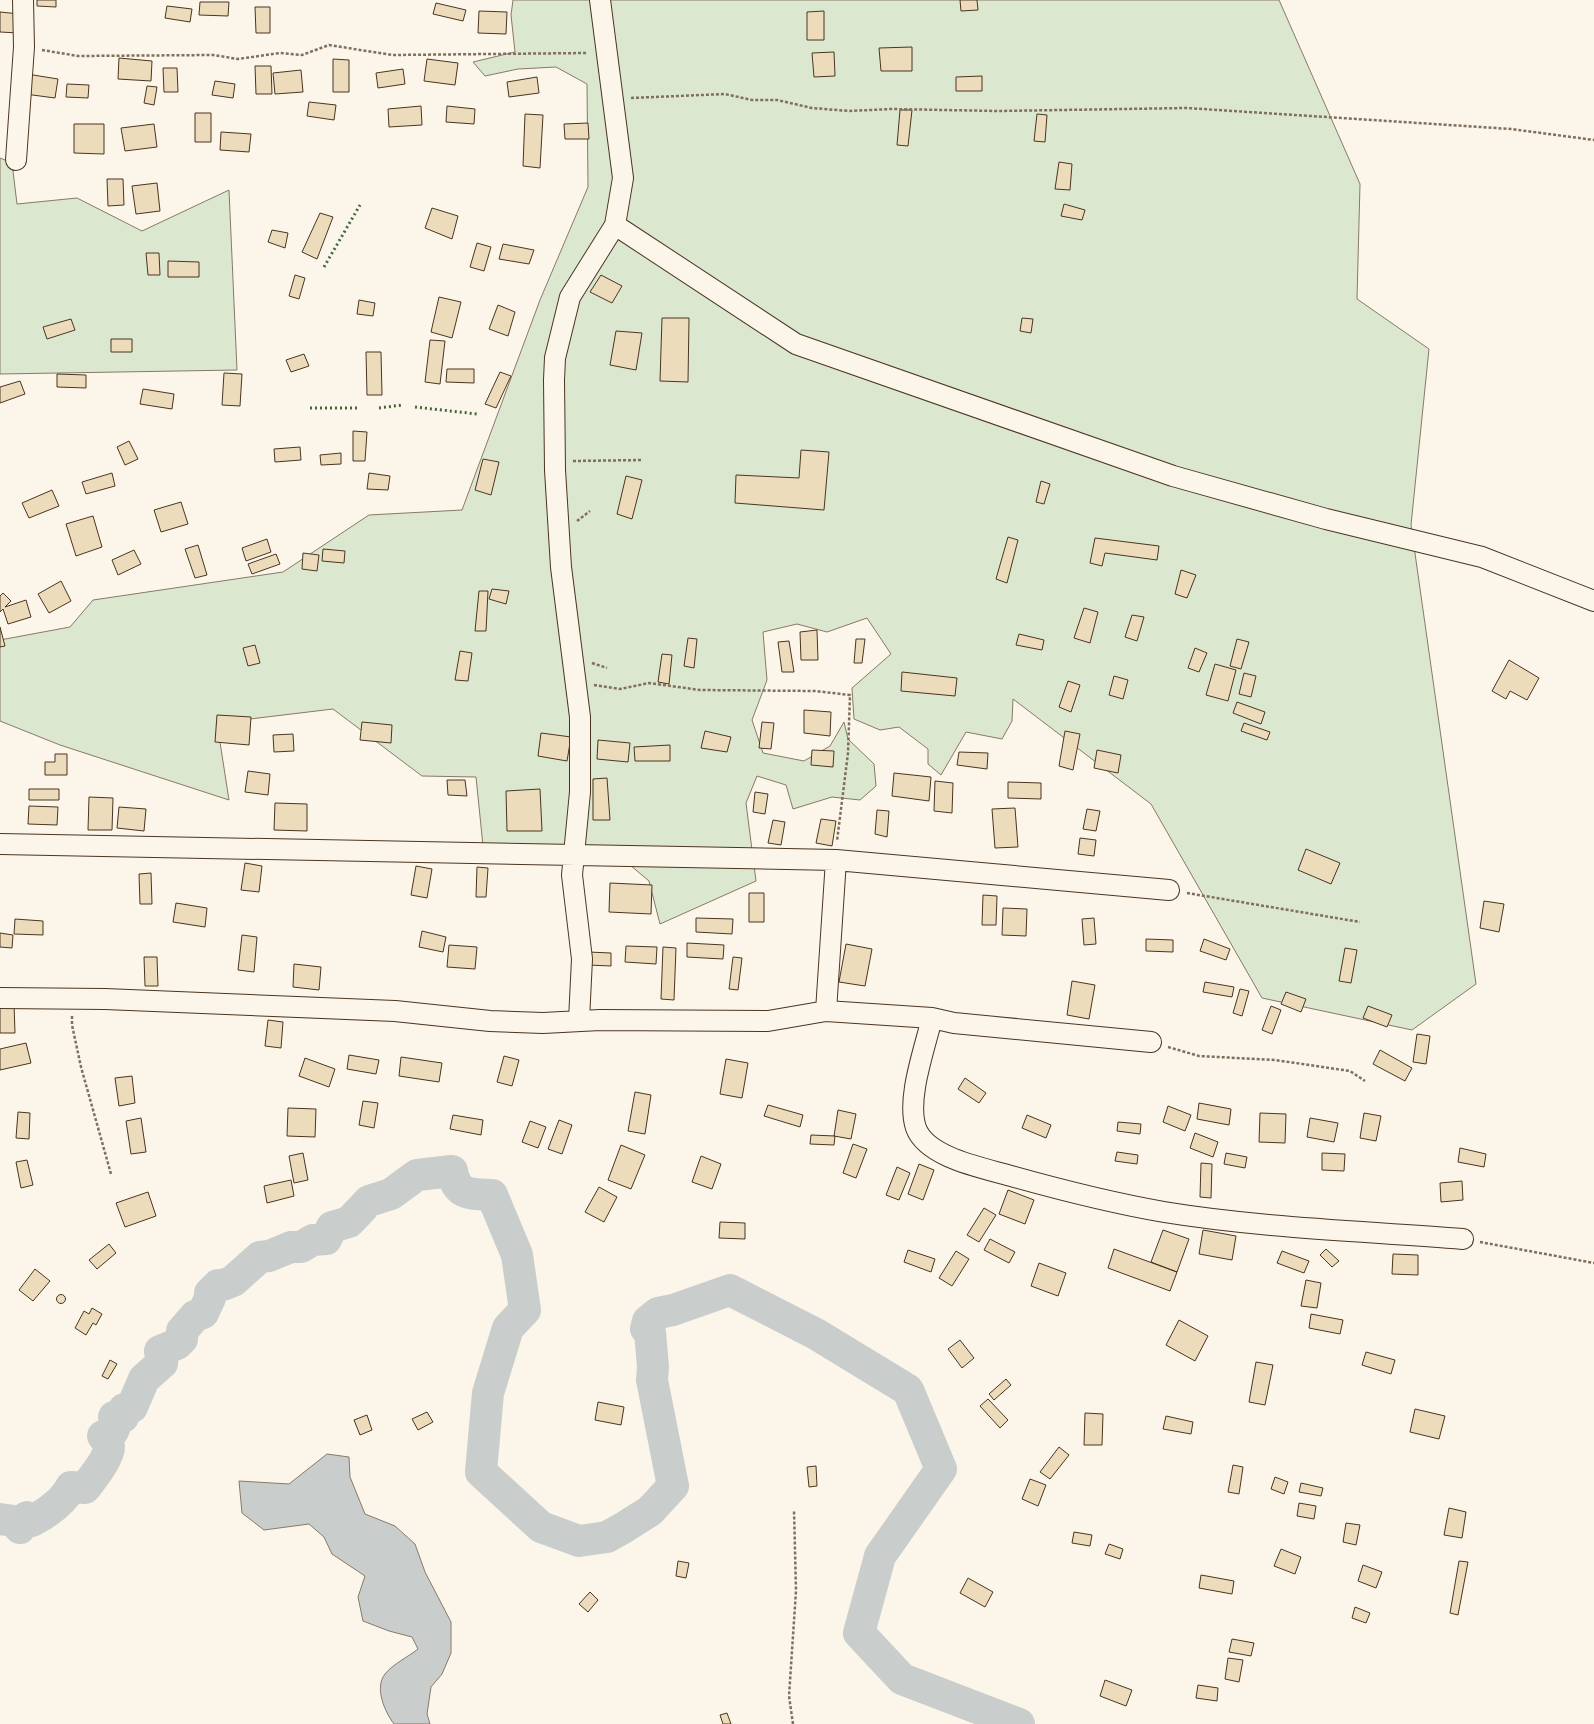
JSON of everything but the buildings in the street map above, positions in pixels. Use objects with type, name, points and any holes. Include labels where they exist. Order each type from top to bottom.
[{"type":"street","points":[[16,160],[24,47],[23,0]]},
{"type":"street","points":[[579,1020],[582,959],[572,876],[580,785],[580,717],[560,567],[555,460],[554,380],[556,358],[570,297],[615,225],[623,178],[600,0]]},
{"type":"street","points":[[615,225],[796,344],[1173,476],[1326,519],[1482,557],[1594,601]]},
{"type":"street","points":[[0,844],[836,860],[1169,890]]},
{"type":"street","points":[[826,1011],[836,860]]},
{"type":"street","points":[[0,998],[72,998],[395,1011],[490,1021],[543,1023],[579,1020],[768,1021],[826,1011],[932,1018],[954,1023],[1151,1042]]},
{"type":"street","points":[[932,1018],[913,1097],[913,1109],[916,1128],[924,1140],[954,1160],[1070,1192],[1164,1212],[1271,1225],[1463,1239]]},
{"type":"path","points":[[24,47],[78,56],[214,55],[238,59],[280,53],[302,55],[329,45],[392,56],[606,53]]},
{"type":"path","points":[[613,99],[725,94],[752,100],[777,100],[812,108],[849,111],[891,108],[998,111],[1187,108],[1511,130],[1594,140]]},
{"type":"path","points":[[555,460],[643,460]]},
{"type":"path","points":[[575,675],[595,685],[620,689],[649,683],[700,690],[815,691],[850,695],[848,753],[836,860]]},
{"type":"path","points":[[1169,890],[1360,922]]},
{"type":"path","points":[[72,998],[72,1026],[111,1174]]},
{"type":"path","points":[[1151,1042],[1199,1056],[1275,1060],[1350,1072],[1365,1081]]},
{"type":"path","points":[[1463,1239],[1594,1263]]},
{"type":"path","points":[[793,1724],[789,1696],[796,1591],[794,1510]]},
{"type":"green space","points":[[513,0],[1279,0],[1360,184],[1357,299],[1429,349],[1411,525],[1476,984],[1412,1030],[1262,998],[1151,804],[1013,699],[1012,721],[1002,739],[966,732],[941,775],[928,764],[928,749],[899,727],[880,730],[854,719],[852,688],[891,654],[867,618],[827,632],[797,624],[763,632],[767,680],[752,720],[763,753],[804,761],[830,746],[844,722],[848,739],[874,764],[876,786],[860,800],[832,797],[793,809],[786,785],[757,776],[746,803],[756,881],[660,924],[649,881],[612,850],[483,846],[476,777],[422,776],[333,709],[217,723],[229,800],[60,745],[0,721],[0,640],[70,627],[93,600],[283,572],[369,515],[462,510],[540,300],[588,187],[587,84],[556,67],[518,69],[485,76],[473,62],[515,52],[511,15]]},
{"type":"green space","points":[[0,158],[12,163],[17,204],[77,198],[142,231],[229,190],[237,370],[0,374]]},
{"type":"shaded area","points":[[327,1454],[349,1457],[350,1477],[365,1514],[395,1526],[415,1544],[425,1572],[451,1622],[451,1653],[442,1674],[431,1687],[427,1714],[430,1724],[394,1724],[384,1707],[380,1686],[385,1674],[388,1670],[418,1649],[412,1637],[389,1631],[363,1621],[358,1597],[365,1576],[332,1554],[324,1537],[309,1524],[264,1530],[242,1513],[239,1481],[289,1484]]},
{"type":"waterway","points":[[0,1519],[14,1521],[20,1528],[27,1517],[32,1521],[54,1507],[64,1498],[71,1487],[85,1488],[106,1457],[109,1445],[103,1436],[113,1431],[116,1424],[114,1417],[123,1417],[124,1409],[132,1407],[144,1379],[162,1363],[160,1351],[177,1344],[182,1339],[182,1331],[195,1316],[203,1313],[210,1298],[210,1293],[218,1285],[223,1285],[233,1281],[260,1257],[269,1256],[291,1247],[301,1247],[313,1240],[326,1239],[332,1227],[349,1222],[369,1201],[391,1194],[417,1175],[452,1171],[454,1179],[461,1189],[471,1194],[492,1195],[517,1255],[525,1310],[508,1328],[488,1393],[481,1472],[541,1527],[579,1541],[607,1537],[650,1511],[673,1486],[652,1380],[653,1367],[650,1332],[646,1329],[648,1321],[658,1313],[673,1310],[730,1290],[816,1334],[908,1390],[941,1469],[880,1556],[859,1633],[902,1679],[1019,1724]]},
{"type":"hedge","points":[[324,267],[360,205]]},
{"type":"hedge","points":[[379,408],[402,405]]},
{"type":"hedge","points":[[415,407],[477,414]]},
{"type":"hedge","points":[[310,408],[360,408]]}]
